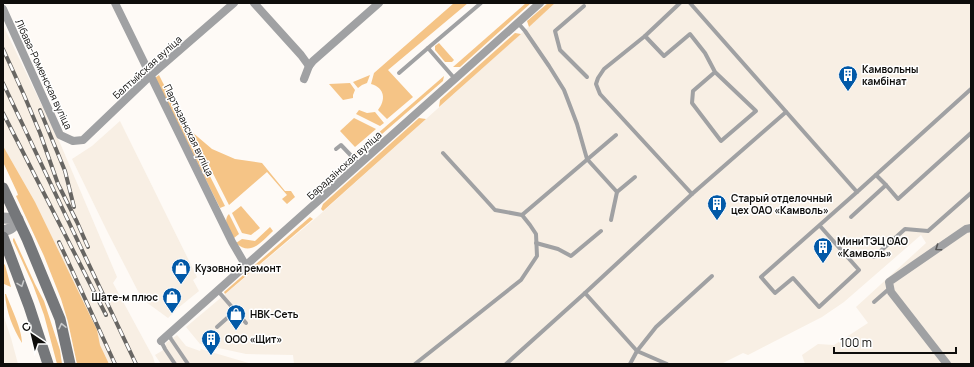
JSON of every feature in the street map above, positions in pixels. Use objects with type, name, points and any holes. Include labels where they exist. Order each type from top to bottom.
[{"type":"main road","points":[[3,188],[18,219],[60,319],[70,364]]},
{"type":"main road","points":[[3,237],[29,306],[48,364]]},
{"type":"street","name":"Партызанская вуліца","points":[[115,3],[226,230],[246,266]]},
{"type":"street","name":"Балтыйская вуліца","points":[[73,141],[83,140],[151,75],[234,3]]},
{"type":"street","points":[[254,3],[309,66]]},
{"type":"street","points":[[304,79],[309,66],[313,61],[379,3]]},
{"type":"street","name":"Барадзінская вуліца","points":[[161,341],[540,3]]},
{"type":"street","name":"Лібава-Роменская вуліца","points":[[3,9],[60,136],[73,141]]},
{"type":"street","points":[[3,218],[18,219],[11,229],[3,231]]},
{"type":"street","points":[[947,364],[891,292],[889,282],[966,229],[971,228]]},
{"type":"lane","points":[[399,73],[481,3]]},
{"type":"lane","points":[[680,3],[645,36],[604,69],[596,84],[600,94],[692,194]]},
{"type":"lane","points":[[690,3],[857,192]]},
{"type":"lane","points":[[585,4],[555,31],[560,50],[586,77]]},
{"type":"lane","points":[[518,23],[525,30],[564,90],[577,124],[587,159],[617,192]]},
{"type":"lane","points":[[645,36],[664,56],[690,34],[705,53],[715,72],[756,111],[721,141],[692,103],[693,91],[715,72]]},
{"type":"lane","points":[[428,48],[455,79]]},
{"type":"lane","points":[[820,226],[859,270],[819,307],[793,278],[775,293],[761,277],[820,226],[971,89]]},
{"type":"lane","points":[[506,364],[692,194],[786,112]]},
{"type":"lane","points":[[876,175],[898,199],[971,133]]},
{"type":"lane","points":[[522,215],[616,134]]},
{"type":"lane","points":[[336,149],[341,145],[359,164]]},
{"type":"lane","points":[[415,364],[521,280],[537,256],[536,234],[522,215],[495,210],[443,153]]},
{"type":"lane","points":[[611,220],[617,192],[635,177]]},
{"type":"lane","points":[[851,217],[886,185]]},
{"type":"lane","points":[[874,257],[905,229],[928,231],[971,193]]},
{"type":"lane","points":[[536,243],[558,249],[571,256],[600,231]]},
{"type":"lane","points":[[630,364],[637,350],[656,327],[712,276]]},
{"type":"lane","points":[[874,302],[890,287]]},
{"type":"lane","points":[[218,291],[246,323]]},
{"type":"lane","points":[[585,293],[637,350],[667,364]]},
{"type":"lane","points":[[217,327],[235,311]]},
{"type":"lane","points":[[169,333],[171,339],[188,364]]},
{"type":"lane","points":[[161,341],[175,364]]},
{"type":"shaded area","points":[[454,3],[468,3],[388,70],[413,97],[387,119],[378,110],[381,106],[383,95],[379,88],[371,84],[374,73]]},
{"type":"shaded area","points":[[526,3],[531,3],[460,67],[453,67]]},
{"type":"shaded area","points":[[548,3],[555,3],[529,27],[527,21]]},
{"type":"shaded area","points":[[555,3],[971,3],[971,364],[805,364],[802,355],[818,344],[834,345],[868,323],[856,307],[926,243],[921,235],[844,302],[822,317],[748,355],[743,353],[721,364],[294,364],[293,355],[246,354],[200,344],[186,327],[317,217]]},
{"type":"shaded area","points":[[3,25],[60,143],[117,277],[113,283],[153,357],[155,364],[109,364],[3,152]]},
{"type":"shaded area","points":[[515,33],[521,34],[439,107],[440,100]]},
{"type":"shaded area","points":[[439,43],[454,60],[452,62],[445,62],[435,50],[435,46]]},
{"type":"shaded area","points":[[159,75],[225,206],[220,208],[155,78]]},
{"type":"shaded area","points":[[370,75],[367,83],[358,88],[353,82]]},
{"type":"shaded area","points":[[444,76],[443,81],[359,154],[354,154]]},
{"type":"shaded area","points":[[350,83],[355,90],[353,98],[343,100],[329,84]]},
{"type":"shaded area","points":[[359,110],[367,113],[375,112],[384,123],[380,126],[356,114]]},
{"type":"shaded area","points":[[354,118],[376,129],[355,147],[340,131]]},
{"type":"shaded area","points":[[419,118],[426,119],[323,211],[321,209],[323,204]]},
{"type":"shaded area","points":[[120,121],[197,277],[193,280],[199,291],[168,318],[142,299],[72,159],[92,146]]},
{"type":"shaded area","points":[[192,132],[212,149],[235,159],[262,163],[285,191],[291,191],[295,197],[287,204],[282,199],[287,195],[267,172],[229,205]]},
{"type":"shaded area","points":[[3,146],[35,202],[97,330],[100,345],[109,364],[77,364],[68,322],[61,299],[44,256],[16,196],[18,195],[17,192],[3,162]]},
{"type":"shaded area","points":[[241,206],[260,228],[251,235],[242,233],[232,213]]},
{"type":"shaded area","points":[[229,214],[239,234],[234,238],[226,223]]},
{"type":"shaded area","points":[[310,217],[313,219],[225,294],[224,292]]},
{"type":"shaded area","points":[[270,227],[273,231],[256,246],[247,248],[241,247],[236,243],[242,239],[255,241]]},
{"type":"shaded area","points":[[14,238],[44,301],[60,350],[62,364],[57,364],[44,315],[33,285],[13,241]]},
{"type":"shaded area","points":[[3,263],[5,265],[11,287],[4,284]]},
{"type":"shaded area","points":[[5,294],[18,325],[22,337],[22,343],[10,320]]},
{"type":"shaded area","points":[[3,314],[11,338],[18,364],[3,364]]},
{"type":"shaded area","points":[[177,335],[186,346],[252,364],[161,364],[155,355],[165,349],[166,343]]},
{"type":"railway","points":[[3,49],[40,133],[58,184],[88,247]]},
{"type":"railway","points":[[3,83],[136,364]]},
{"type":"railway","points":[[40,110],[65,171],[74,207]]},
{"type":"railway","points":[[3,113],[106,315]]},
{"type":"railway","points":[[59,242],[115,364]]},
{"type":"place","name":"Камвольны камбінат","points":[[848,92]]},
{"type":"place","name":"Старый отделочный цех ОАО «Камволь»","points":[[717,221]]},
{"type":"place","name":"МиниТЭЦ ОАО «Камволь»","points":[[823,264]]},
{"type":"place","name":"Кузовной ремонт","points":[[181,285]]},
{"type":"place","name":"Шате-м плюс","points":[[172,314]]},
{"type":"place","name":"НВК-Сеть","points":[[236,331]]},
{"type":"place","name":"ООО «Щит»","points":[[211,356]]}]
